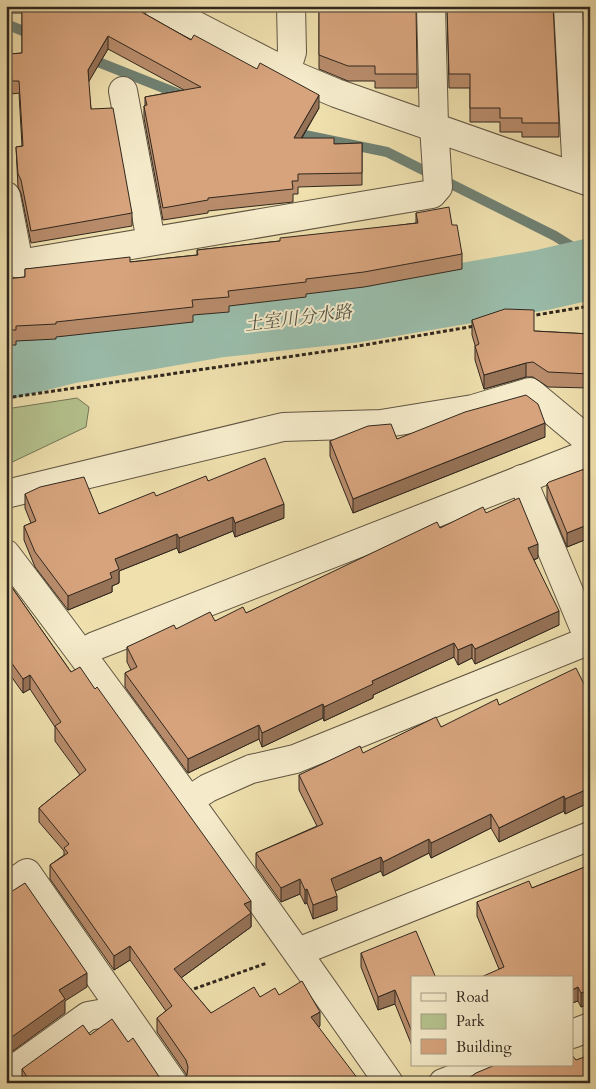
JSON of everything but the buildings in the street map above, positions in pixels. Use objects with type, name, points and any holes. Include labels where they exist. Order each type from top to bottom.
[{"type":"street","points":[[158,6],[286,72],[336,93],[583,179],[568,6]]},
{"type":"street","points":[[286,72],[292,52],[291,6]]},
{"type":"street","points":[[6,196],[12,265],[432,194],[438,187],[434,126],[431,6]]},
{"type":"street","points":[[123,91],[151,241]]},
{"type":"street","points":[[6,494],[283,428],[381,424],[473,409],[530,392],[590,442]]},
{"type":"street","points":[[82,654],[95,646],[590,453]]},
{"type":"street","points":[[188,801],[208,788],[251,769],[295,759],[590,640],[522,479]]},
{"type":"street","points":[[6,554],[82,654],[298,952],[389,1083]]},
{"type":"street","points":[[298,952],[590,836]]},
{"type":"street","points":[[6,888],[27,873],[173,1083]]},
{"type":"street","points":[[6,1075],[88,1016],[122,1010]]},
{"type":"street","points":[[574,1033],[590,1027]]},
{"type":"street","points":[[443,1083],[486,1066]]},
{"type":"path","points":[[521,318],[590,306]]},
{"type":"path","points":[[6,398],[325,352],[482,325]]},
{"type":"path","points":[[179,994],[298,952]]},
{"type":"green space","points":[[77,398],[89,407],[86,427],[6,465],[6,409]]},
{"type":"waterway","points":[[6,24],[33,35]]},
{"type":"waterway","points":[[88,58],[184,96]]},
{"type":"waterway","points":[[290,132],[387,152],[555,236],[590,258]]},
{"type":"waterway","name":"土室川分水路","points":[[6,369],[70,353],[219,327],[356,312],[542,280],[590,269]]}]
